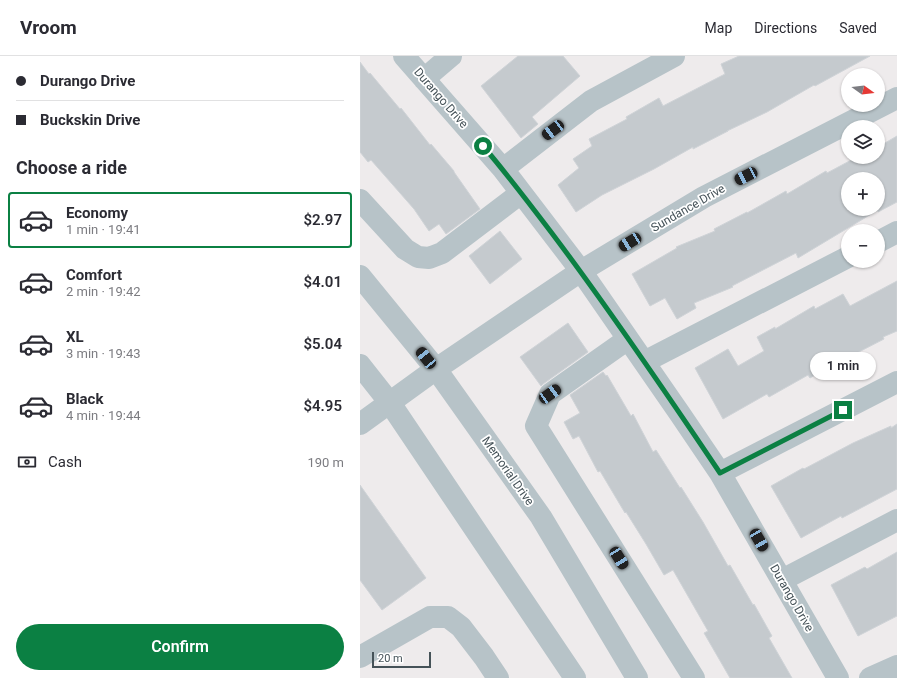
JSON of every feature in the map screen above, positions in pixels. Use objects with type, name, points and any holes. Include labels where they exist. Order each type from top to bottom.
[{"type":"street","name":"Durango Drive","points":[[404,56],[503,169],[581,271],[720,473],[838,678]]},
{"type":"street","points":[[424,79],[450,56]]},
{"type":"street","points":[[503,169],[591,100],[674,56]]},
{"type":"street","name":"Sundance Drive","points":[[360,424],[581,271],[704,197],[897,98]]},
{"type":"street","points":[[360,200],[405,248],[418,257],[429,258],[442,253],[521,193]]},
{"type":"street","points":[[885,238],[897,232]]},
{"type":"street","points":[[644,362],[841,261]]},
{"type":"street","name":"Memorial Drive","points":[[360,276],[436,370],[541,517],[637,678]]},
{"type":"street","points":[[628,339],[550,394],[536,426],[694,678]]},
{"type":"street","points":[[360,365],[390,402],[575,678]]},
{"type":"street","points":[[720,473],[897,382]]},
{"type":"street","points":[[782,580],[897,520]]},
{"type":"street","points":[[360,657],[430,617],[448,618],[461,627],[498,678]]},
{"type":"street","points":[[870,678],[897,666]]},
{"type":"building","points":[[518,56],[563,56],[580,76],[532,117],[538,124],[521,138],[481,86]]},
{"type":"building","points":[[739,56],[870,56],[848,68],[841,68],[841,72],[815,86],[814,85],[767,112],[693,149],[693,147],[654,169],[602,195],[576,212],[558,185],[579,168],[573,159],[592,146],[589,139],[627,119],[626,117],[659,98],[663,106],[725,74],[721,64]]},
{"type":"building","points":[[360,62],[454,171],[480,209],[446,234],[439,224],[429,231],[414,209],[371,160],[368,162],[360,152]]},
{"type":"building","points":[[897,136],[897,202],[885,208],[885,172],[841,172],[841,216],[868,216],[855,224],[841,224],[841,232],[798,258],[796,253],[732,286],[733,287],[694,303],[696,308],[677,319],[665,298],[650,306],[632,274],[677,248],[676,247],[715,231],[714,229],[747,213],[786,191],[787,194],[826,171],[827,173],[844,164],[885,164],[885,143]]},
{"type":"building","points":[[500,231],[522,259],[490,284],[469,256]]},
{"type":"building","points":[[897,281],[897,331],[883,337],[884,339],[851,356],[851,354],[810,378],[808,375],[769,397],[767,394],[723,419],[695,368],[728,349],[738,366],[764,351],[757,337],[775,327],[775,329],[814,306],[815,309],[843,294],[850,306]]},
{"type":"building","points":[[568,323],[588,352],[541,386],[520,357]]},
{"type":"building","points":[[603,372],[606,376],[607,375],[631,416],[633,414],[653,452],[656,450],[680,488],[681,487],[728,566],[730,565],[772,636],[769,638],[792,678],[730,678],[704,633],[708,631],[673,570],[664,575],[600,471],[598,472],[579,436],[573,439],[564,422],[580,413],[570,395]]},
{"type":"building","points":[[897,424],[897,489],[842,518],[841,516],[801,538],[771,486],[853,443],[891,426],[891,428]]},
{"type":"building","points":[[360,485],[426,578],[382,610],[360,580]]},
{"type":"building","points":[[897,552],[897,616],[858,636],[831,585],[865,567],[867,569]]},
{"type":"route","points":[[483,146],[503,169],[581,271],[720,473],[843,410]]}]
